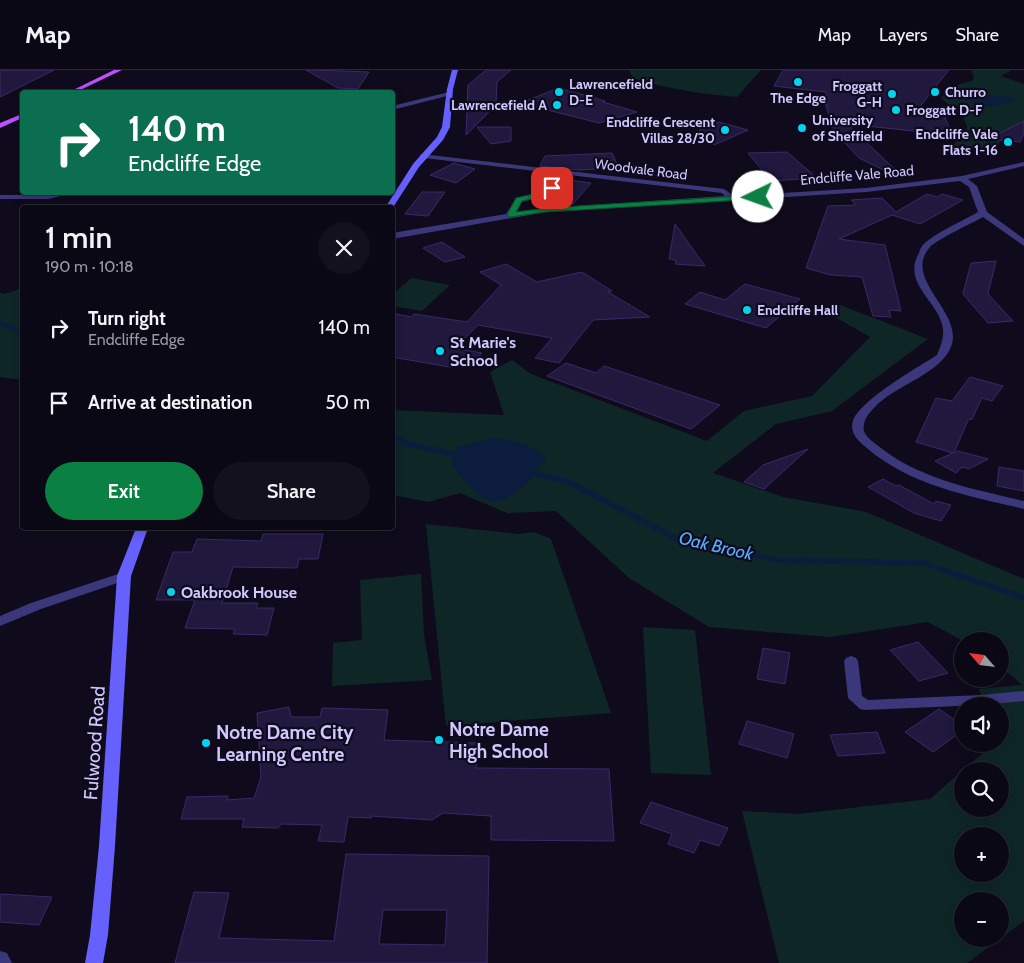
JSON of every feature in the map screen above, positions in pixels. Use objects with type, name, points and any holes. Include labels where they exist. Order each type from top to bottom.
[{"type":"main road","points":[[76,90],[119,70]]},
{"type":"main road","points":[[0,126],[20,117]]},
{"type":"street","points":[[391,205],[424,156],[440,138],[446,126],[449,94],[455,70]]},
{"type":"street","points":[[395,107],[449,94]]},
{"type":"street","name":"Woodvale Road","points":[[424,156],[724,191],[733,198]]},
{"type":"street","name":"Endcliffe Vale Road","points":[[395,235],[546,210],[866,190],[962,178],[1022,166]]},
{"type":"street","points":[[962,178],[973,186],[983,214],[1024,243]]},
{"type":"street","points":[[510,215],[519,200],[545,193],[552,188]]},
{"type":"street","points":[[0,197],[48,197],[58,195]]},
{"type":"street","points":[[983,214],[927,245],[919,260],[920,276],[926,292],[943,315],[948,329],[947,343],[941,357],[872,404],[859,420],[858,430],[862,438],[881,454],[921,477],[968,492],[1024,505]]},
{"type":"street","name":"Fulwood Road","points":[[94,963],[99,935],[107,846],[124,576],[141,530]]},
{"type":"street","points":[[0,621],[36,606],[124,576]]},
{"type":"street","points":[[851,661],[855,698],[865,705],[981,700],[1024,696]]},
{"type":"street","points":[[0,959],[3,963]]},
{"type":"green space","points":[[629,70],[761,70],[737,97],[697,93],[659,85],[633,78]]},
{"type":"green space","points":[[971,70],[1012,70],[1001,76],[1024,84],[1024,122],[1005,132],[994,153],[953,145],[965,134],[967,126],[962,116],[941,98],[950,87],[972,81],[974,77]]},
{"type":"green space","points":[[411,278],[450,285],[422,311],[395,306],[395,292]]},
{"type":"green space","points":[[20,289],[20,380],[0,377],[0,293],[5,294]]},
{"type":"green space","points":[[835,303],[928,339],[832,411],[776,424],[713,473],[783,497],[866,512],[1024,579],[1024,921],[1009,932],[1009,892],[954,892],[954,947],[989,947],[967,963],[779,963],[742,811],[798,814],[930,799],[954,778],[954,817],[1009,817],[1009,762],[972,762],[984,752],[1009,752],[1009,697],[981,697],[979,689],[1009,688],[1009,686],[1022,685],[1009,674],[1009,632],[954,632],[954,636],[928,622],[830,637],[709,627],[629,578],[556,511],[507,513],[460,493],[428,502],[395,495],[395,410],[504,415],[490,372],[512,360],[531,374],[707,441],[744,411],[812,396],[870,337],[828,313]]},
{"type":"green space","points":[[426,524],[519,534],[534,532],[551,539],[611,713],[446,726]]},
{"type":"green space","points":[[421,574],[424,635],[432,680],[332,686],[333,643],[362,640],[360,580]]},
{"type":"green space","points":[[643,627],[695,630],[711,775],[651,773]]},
{"type":"water","points":[[961,93],[1002,96],[1017,100],[1001,105],[986,106],[957,97]]},
{"type":"water","points":[[494,438],[525,444],[546,457],[522,488],[514,495],[497,501],[488,500],[477,494],[452,465],[456,447]]},
{"type":"building","points":[[0,70],[54,70],[0,97]]},
{"type":"building","points":[[306,70],[369,72],[358,89],[338,88]]},
{"type":"building","points":[[486,70],[511,70],[497,82],[496,105],[466,135],[468,85]]},
{"type":"building","points":[[783,70],[949,70],[918,109],[943,112],[952,135],[847,124],[902,176],[900,178],[859,158],[834,131],[825,103],[828,106],[826,92],[774,86]]},
{"type":"building","points":[[559,88],[637,112],[599,123],[520,103]]},
{"type":"building","points":[[1024,121],[1024,133],[1020,142],[988,139]]},
{"type":"building","name":"Endcliffe Crescent Villas 28/30","points":[[719,122],[748,130],[714,145],[699,130]]},
{"type":"building","points":[[477,127],[511,127],[511,141],[491,144]]},
{"type":"building","points":[[787,152],[817,178],[771,181],[748,153]]},
{"type":"building","points":[[612,153],[619,168],[579,170],[540,166],[545,156]]},
{"type":"building","points":[[454,163],[475,169],[456,183],[430,175]]},
{"type":"building","points":[[536,173],[562,176],[562,188],[557,188],[552,184],[545,187],[533,186],[534,183],[531,183]]},
{"type":"building","points":[[569,180],[591,183],[573,204],[568,205],[561,190]]},
{"type":"building","points":[[422,192],[445,192],[428,216],[405,214]]},
{"type":"building","points":[[927,194],[937,197],[942,194],[963,200],[920,224],[892,215],[839,239],[885,245],[901,311],[889,310],[891,317],[873,316],[862,277],[831,275],[806,268],[828,206],[856,205],[851,200],[882,198],[896,212]]},
{"type":"building","points":[[675,224],[705,266],[675,264],[676,260],[669,259]]},
{"type":"building","points":[[442,242],[465,257],[445,262],[423,248]]},
{"type":"building","points":[[996,261],[988,294],[1013,321],[988,323],[963,294],[971,263]]},
{"type":"building","points":[[506,264],[537,282],[582,272],[612,291],[608,292],[650,317],[593,320],[559,363],[535,358],[552,338],[478,325],[455,348],[482,353],[471,365],[459,363],[455,368],[395,358],[395,314],[411,317],[414,314],[467,322],[501,285],[480,272]]},
{"type":"building","name":"Endcliffe Hall","points":[[745,284],[800,299],[766,328],[685,304],[700,292],[725,300]]},
{"type":"building","points":[[566,363],[596,373],[604,366],[720,405],[691,429],[547,376]]},
{"type":"building","points":[[970,377],[1003,386],[992,401],[982,398],[972,419],[968,420],[954,453],[958,451],[988,459],[969,469],[962,467],[956,473],[935,461],[953,453],[916,442],[936,398],[952,401]]},
{"type":"building","points":[[808,449],[764,489],[744,482],[763,465]]},
{"type":"building","points":[[999,467],[1024,471],[1024,491],[997,486]]},
{"type":"building","points":[[883,479],[896,486],[899,485],[934,504],[936,501],[951,505],[941,521],[914,513],[868,487]]},
{"type":"building","name":"Oakbrook House","points":[[263,534],[323,534],[318,559],[299,559],[297,568],[233,567],[222,603],[258,603],[256,608],[274,608],[267,635],[233,634],[235,629],[185,628],[195,600],[156,600],[173,552],[192,552],[197,539],[261,541]]},
{"type":"building","points":[[918,642],[948,673],[919,681],[890,650]]},
{"type":"building","points":[[763,648],[790,653],[785,684],[757,679]]},
{"type":"building","points":[[289,707],[291,717],[320,717],[322,708],[388,710],[384,740],[478,743],[476,768],[609,769],[614,841],[491,840],[491,816],[443,813],[432,820],[371,816],[371,818],[348,817],[344,842],[318,841],[322,825],[281,824],[278,828],[242,827],[244,819],[181,819],[187,797],[228,796],[227,800],[254,798],[261,777],[257,713]]},
{"type":"building","points":[[939,709],[954,719],[954,737],[933,752],[905,732]]},
{"type":"building","points":[[747,721],[794,734],[787,758],[739,744]]},
{"type":"building","points":[[877,732],[885,753],[838,756],[830,735]]},
{"type":"building","points":[[651,802],[728,828],[719,846],[700,840],[694,853],[668,844],[672,834],[640,823]]},
{"type":"building","points":[[346,854],[489,856],[487,963],[175,963],[194,892],[229,893],[219,938],[334,941]],"holes":[[[383,910],[447,910],[445,945],[379,944]]]},
{"type":"building","points":[[0,894],[52,897],[39,925],[0,922]]},
{"type":"waterway","name":"Oak Brook","points":[[0,323],[20,332]]},
{"type":"waterway","name":"Oak Brook","points":[[395,436],[405,443],[461,456]]},
{"type":"waterway","name":"Oak Brook","points":[[528,472],[567,481],[675,538],[776,560],[924,563],[1024,598]]},
{"type":"place","name":"The Edge","points":[[798,82]]},
{"type":"place","name":"Lawrencefield D-E","points":[[559,92]]},
{"type":"place","name":"Churro","points":[[935,92]]},
{"type":"place","name":"Froggatt G-H","points":[[892,94]]},
{"type":"place","name":"Lawrencefield A","points":[[557,105]]},
{"type":"place","name":"Froggatt D-F","points":[[896,110]]},
{"type":"place","name":"University of Sheffield","points":[[802,128]]},
{"type":"place","name":"Endcliffe Crescent Villas 28/30","points":[[725,130]]},
{"type":"place","name":"Endcliffe Vale Flats 1-16","points":[[1008,142]]},
{"type":"place","name":"Endcliffe Hall","points":[[747,310]]},
{"type":"place","name":"St Marie's School","points":[[440,351]]},
{"type":"place","name":"Oakbrook House","points":[[171,592]]},
{"type":"place","name":"Notre Dame High School","points":[[439,740]]},
{"type":"place","name":"Notre Dame City Learning Centre","points":[[206,743]]},
{"type":"route","points":[[552,188],[545,193],[519,200],[510,215],[546,210],[758,197]]}]
